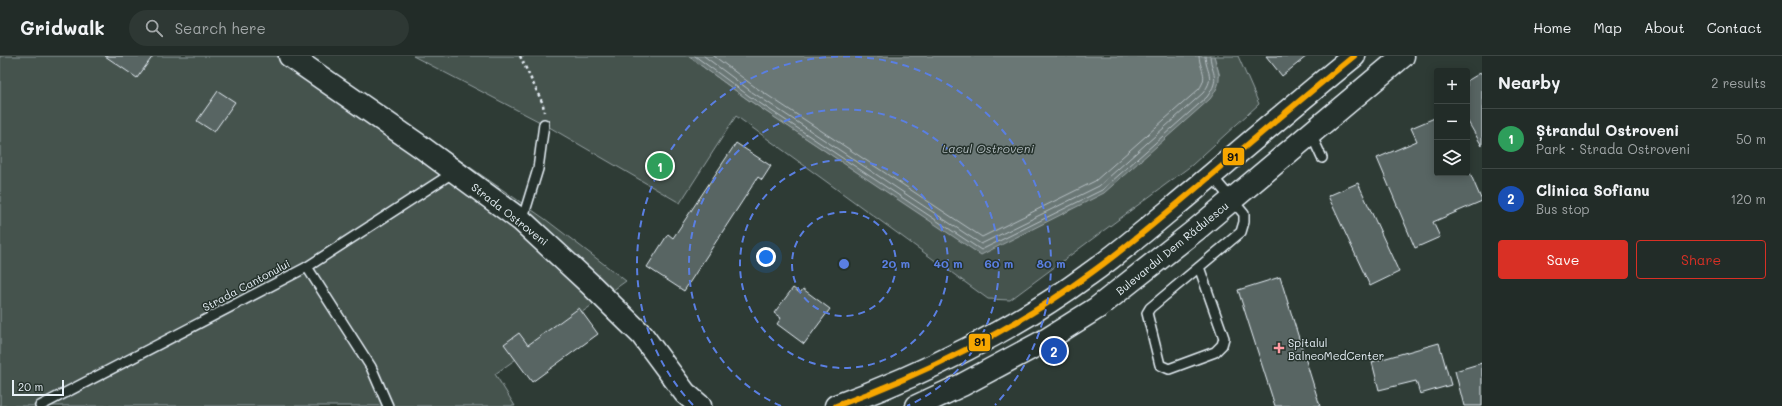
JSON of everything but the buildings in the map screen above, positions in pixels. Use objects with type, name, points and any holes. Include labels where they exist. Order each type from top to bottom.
[{"type":"main road","name":"Strada Ostroveni","points":[[290,56],[455,171],[522,221],[642,335],[693,402]]},
{"type":"main road","points":[[836,406],[860,397],[950,357],[1045,305],[1089,275],[1354,56]]},
{"type":"main road","name":"Bulevardul Dem Rădulescu","points":[[917,406],[962,385],[1046,340],[1091,312],[1232,199],[1310,132],[1403,56]]},
{"type":"lane","points":[[522,221],[538,169],[544,124]]},
{"type":"lane","points":[[1310,132],[1322,158]]},
{"type":"lane","name":"Strada Cantonului","points":[[40,406],[307,267],[455,171]]},
{"type":"lane","points":[[1200,267],[1224,338],[1222,345],[1215,352],[1169,369],[1163,368],[1160,365],[1147,313],[1150,308],[1241,232],[1244,222],[1244,214],[1211,175]]},
{"type":"lane","points":[[307,267],[371,366],[388,406]]},
{"type":"path","points":[[520,56],[543,104],[544,124]]},
{"type":"shaded area","points":[[0,56],[309,56],[545,219],[626,281],[495,374],[515,406],[0,406]]},
{"type":"shaded area","points":[[413,56],[688,56],[747,99],[931,221],[1220,76],[1214,56],[1238,56],[1259,104],[1192,165],[1010,300],[988,299],[736,116],[680,203],[544,124]]},
{"type":"water","name":"Lacul Ostroveni","points":[[688,56],[1214,56],[1219,74],[1219,83],[1210,99],[1104,193],[981,255],[747,99]]},
{"type":"transit line","name":"91","points":[[836,406],[869,394],[967,349],[999,332],[1060,295],[1129,244],[1354,56]]},
{"type":"place","name":"Ștrandul Ostroveni","points":[[660,166]]},
{"type":"place","name":"Spitalul BalneoMedCenter","points":[[1279,348]]},
{"type":"place","name":"Clinica Sofianu","points":[[1054,351]]}]
